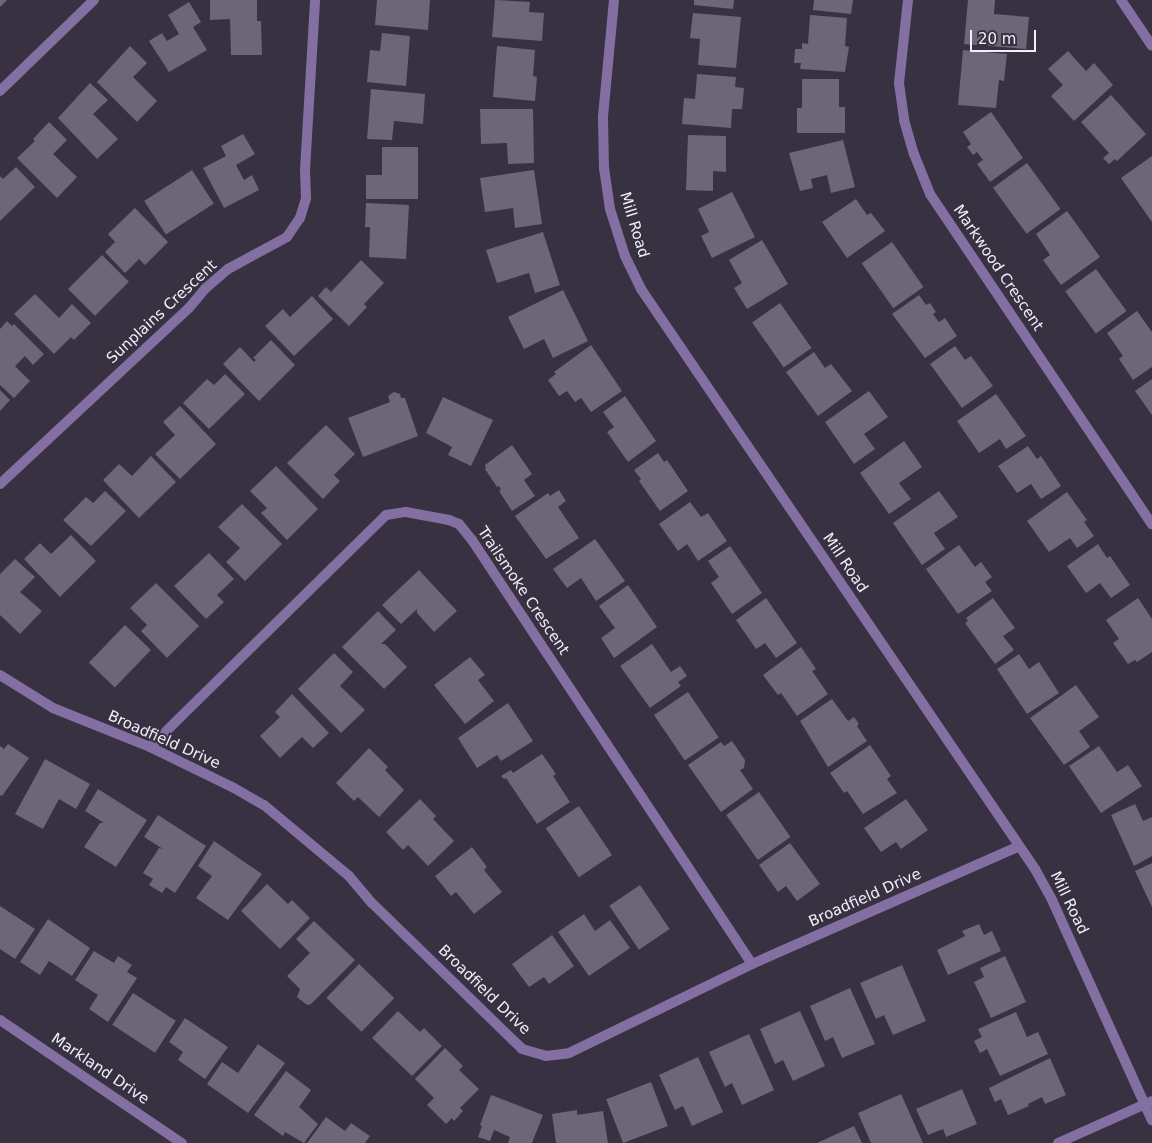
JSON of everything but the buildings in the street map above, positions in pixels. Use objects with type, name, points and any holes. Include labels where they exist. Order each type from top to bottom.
[{"type":"street","points":[[0,91],[94,0]]},
{"type":"street","name":"Sunplains Crescent","points":[[0,484],[189,308],[206,288],[228,269],[287,237],[300,218],[306,198],[305,170],[315,0]]},
{"type":"street","name":"Mill Road","points":[[614,0],[603,118],[604,168],[610,210],[625,256],[640,289],[1019,846],[1052,900],[1148,1103],[1152,1120]]},
{"type":"street","name":"Markwood Crescent","points":[[908,0],[898,84],[907,129],[930,194],[1152,524]]},
{"type":"street","points":[[1121,0],[1152,46]]},
{"type":"street","name":"Trailsmoke Crescent","points":[[150,747],[386,515],[406,512],[449,520],[459,524],[472,540],[752,964]]},
{"type":"street","name":"Broadfield Drive","points":[[0,675],[53,708],[150,747],[234,788],[264,805],[316,846],[349,876],[372,903],[522,1049],[546,1056],[569,1053],[752,964],[1019,846]]},
{"type":"street","name":"Markland Drive","points":[[0,1020],[182,1143]]},
{"type":"street","points":[[1058,1143],[1148,1103]]}]
